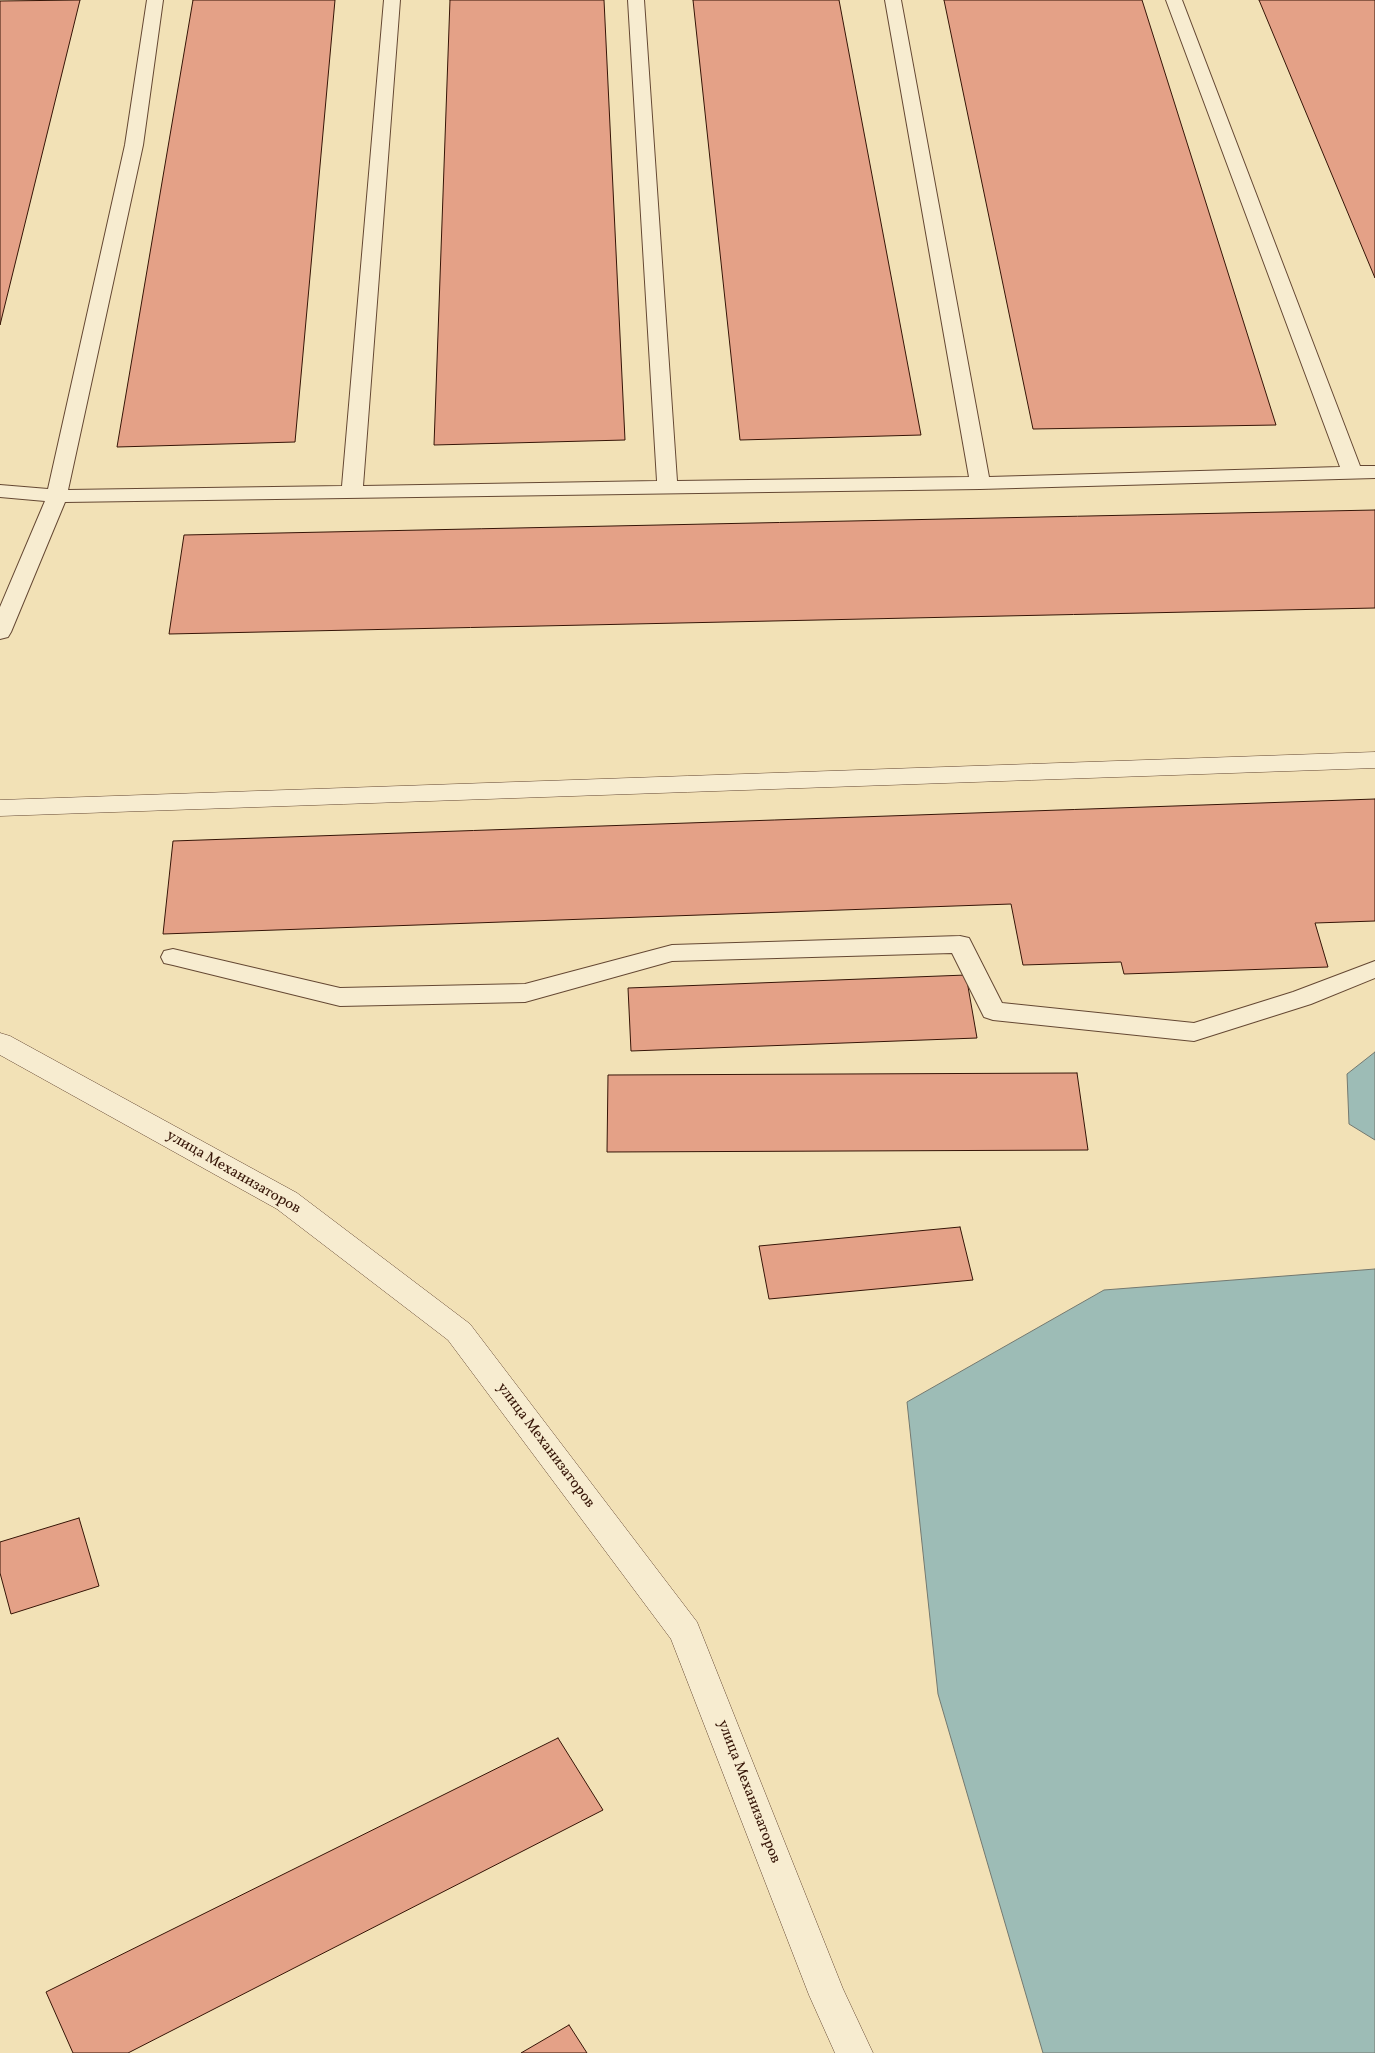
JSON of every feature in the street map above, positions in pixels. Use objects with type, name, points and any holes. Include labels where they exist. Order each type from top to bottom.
[{"type":"street","points":[[0,808],[1375,760]]},
{"type":"street","name":"улица Механизаторов","points":[[0,1043],[287,1201],[460,1332],[685,1632],[827,1995],[854,2053]]},
{"type":"lane","points":[[0,632],[57,496],[134,145],[155,0]]},
{"type":"lane","points":[[352,491],[392,0]]},
{"type":"lane","points":[[636,0],[667,487]]},
{"type":"lane","points":[[893,0],[980,483]]},
{"type":"lane","points":[[1174,0],[1352,472]]},
{"type":"lane","points":[[0,490],[57,496],[980,483],[1375,472]]},
{"type":"lane","points":[[173,957],[340,996],[350,996],[525,993],[672,953],[960,944],[993,1011],[1194,1032],[1302,998],[1375,969]]},
{"type":"water","points":[[1375,1052],[1375,1140],[1349,1124],[1347,1074]]},
{"type":"water","points":[[1375,1269],[1375,2053],[1043,2053],[938,1694],[907,1402],[1104,1290]]},
{"type":"building","points":[[80,0],[0,325],[0,1]]},
{"type":"building","points":[[193,0],[335,0],[295,442],[117,447]]},
{"type":"building","points":[[450,0],[604,0],[625,440],[434,445]]},
{"type":"building","points":[[693,0],[839,0],[921,435],[740,440]]},
{"type":"building","points":[[944,0],[1142,0],[1276,425],[1033,429]]},
{"type":"building","points":[[1259,0],[1375,0],[1375,278]]},
{"type":"building","points":[[1375,510],[1375,608],[169,634],[184,535]]},
{"type":"building","points":[[1375,799],[1375,921],[1315,923],[1328,967],[1124,974],[1121,962],[1023,965],[1011,904],[163,934],[173,841]]},
{"type":"building","points":[[966,975],[977,1038],[631,1051],[628,988]]},
{"type":"building","points":[[1077,1073],[1088,1150],[607,1152],[608,1075]]},
{"type":"building","points":[[960,1227],[973,1280],[769,1299],[759,1246]]},
{"type":"building","points":[[79,1518],[99,1586],[11,1614],[0,1573],[0,1542]]},
{"type":"building","points":[[558,1738],[603,1810],[128,2053],[73,2053],[46,1992]]},
{"type":"building","points":[[569,2025],[587,2053],[521,2053]]}]
